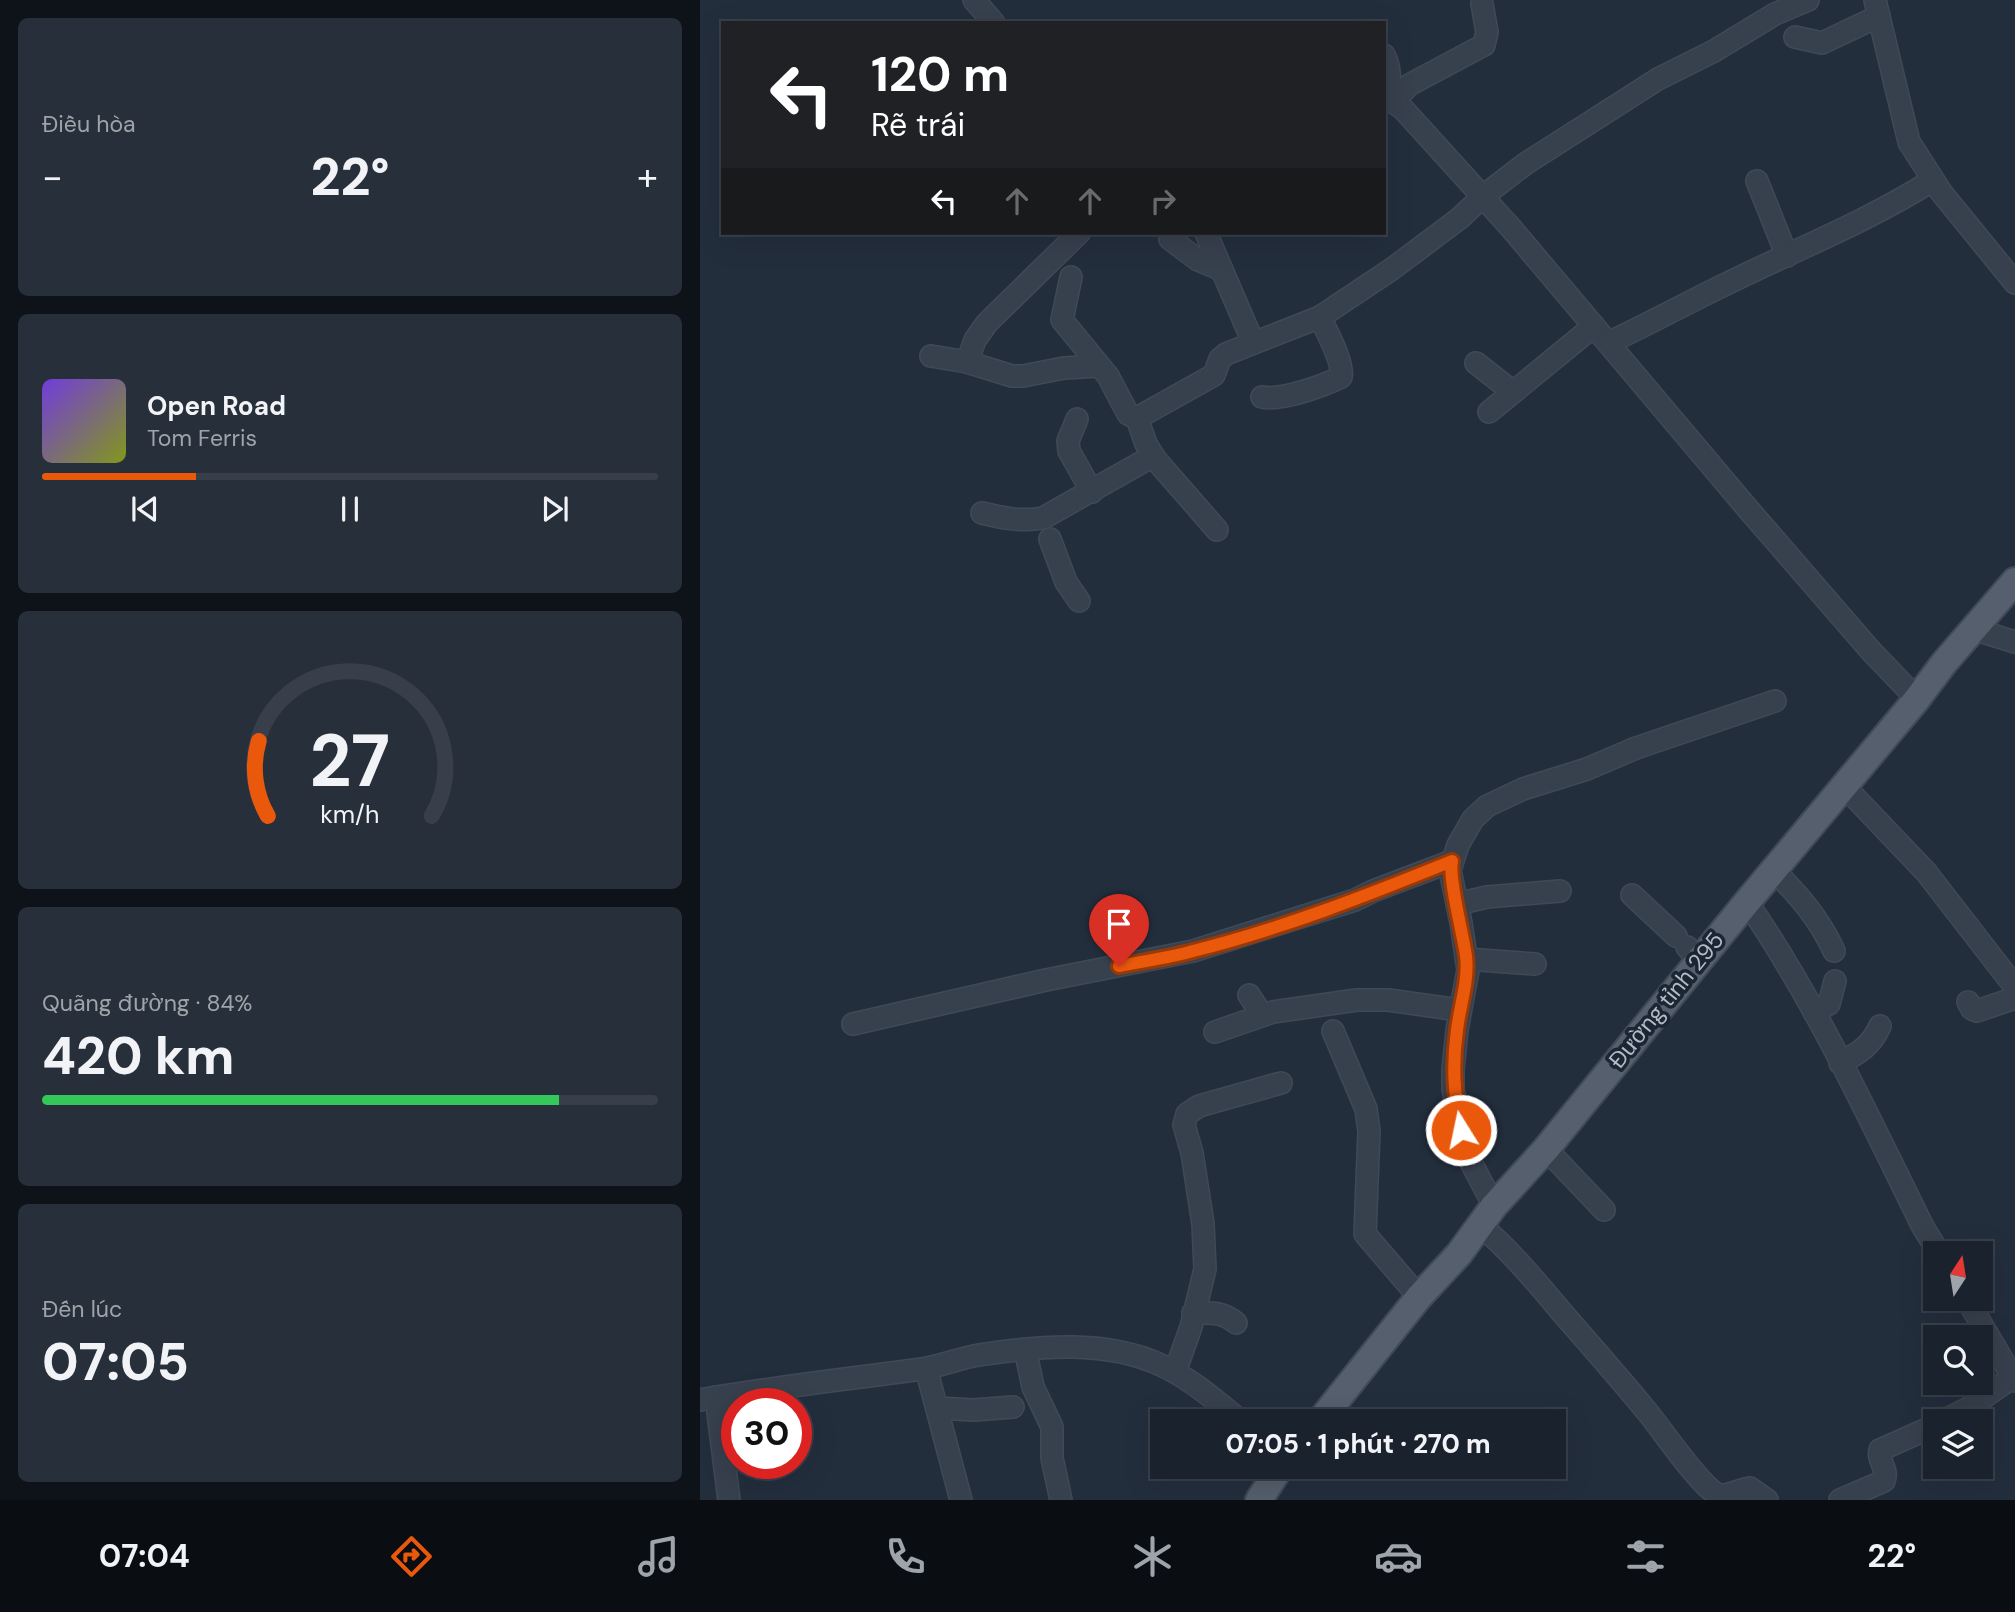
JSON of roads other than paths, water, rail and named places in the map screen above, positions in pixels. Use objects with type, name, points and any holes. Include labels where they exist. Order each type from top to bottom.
[{"type":"main road","name":"Đường tỉnh 295","points":[[1330,1409],[1419,1297],[1459,1254],[1487,1216],[1546,1149],[1687,948],[1747,902],[2015,581]]},
{"type":"main road","points":[[1259,1500],[1273,1479]]},
{"type":"street","points":[[974,0],[992,21]]},
{"type":"street","points":[[1137,418],[1214,375],[1220,359],[1226,354],[1320,317],[1460,218],[1525,164],[1658,79],[1714,51],[1775,14],[1808,0]]},
{"type":"street","points":[[1388,101],[1409,86],[1483,45],[1487,32],[1482,4]]},
{"type":"street","points":[[1795,37],[1822,43],[1877,8],[1909,142],[1933,180],[2015,283]]},
{"type":"street","points":[[1386,59],[1390,78],[1388,101]]},
{"type":"street","points":[[1388,101],[1403,109],[1482,197],[1871,651],[1917,699]]},
{"type":"street","points":[[1489,412],[1513,392],[1601,335],[1787,256],[1891,207],[1933,180]]},
{"type":"street","points":[[1757,181],[1787,256]]},
{"type":"street","points":[[967,362],[975,340],[987,323],[1077,235]]},
{"type":"street","points":[[1207,235],[1253,342]]},
{"type":"street","points":[[1170,239],[1198,261],[1222,270]]},
{"type":"street","points":[[1071,278],[1062,320],[1108,376],[1128,414],[1137,418],[1153,456],[1176,486],[1217,530]]},
{"type":"street","points":[[1262,397],[1269,399],[1341,377],[1339,362],[1320,317]]},
{"type":"street","points":[[931,356],[967,362],[1012,376],[1098,366]]},
{"type":"street","points":[[1476,363],[1513,392]]},
{"type":"street","points":[[1077,419],[1068,440],[1069,451],[1092,492]]},
{"type":"street","points":[[1047,528],[1092,492],[1153,456]]},
{"type":"street","points":[[982,513],[1007,519],[1031,520],[1047,528],[1066,582],[1079,601]]},
{"type":"street","points":[[1973,629],[2015,642]]},
{"type":"street","points":[[1767,1500],[1751,1488],[1737,1489],[1726,1495],[1717,1494],[1702,1481],[1531,1275],[1496,1239],[1465,1151],[1456,1101],[1453,1070],[1468,970],[1450,870],[1458,845],[1473,819],[1487,806],[1523,789],[1587,769],[1636,748],[1775,701]]},
{"type":"street","points":[[1844,786],[1926,872],[2015,987]]},
{"type":"street","points":[[853,1024],[1046,980],[1193,951],[1355,900],[1452,861]]},
{"type":"street","points":[[1773,870],[1807,904],[1834,951]]},
{"type":"street","points":[[1457,904],[1487,897],[1560,891]]},
{"type":"street","points":[[1632,895],[1687,948]]},
{"type":"street","points":[[1747,902],[1779,947],[1932,1241]]},
{"type":"street","points":[[1466,959],[1535,964]]},
{"type":"street","points":[[1814,1012],[1829,1004],[1835,981]]},
{"type":"street","points":[[1248,995],[1262,1015]]},
{"type":"street","points":[[1968,1002],[1977,1012],[2015,998]]},
{"type":"street","points":[[1215,1032],[1262,1015],[1357,1000],[1388,1000],[1460,1010]]},
{"type":"street","points":[[1840,1063],[1862,1052],[1874,1039],[1880,1026]]},
{"type":"street","points":[[1333,1031],[1366,1109],[1369,1131],[1365,1234],[1419,1297]]},
{"type":"street","points":[[1175,1372],[1205,1269],[1203,1224],[1192,1153],[1184,1125],[1187,1114],[1199,1106],[1281,1083]]},
{"type":"street","points":[[1546,1149],[1604,1210]]},
{"type":"street","points":[[1967,1409],[2014,1379],[1974,1311]]},
{"type":"street","points":[[1193,1313],[1218,1312],[1236,1323]]},
{"type":"street","points":[[729,1500],[708,1398],[926,1368],[976,1355],[1025,1349],[1083,1347],[1125,1354],[1159,1364],[1175,1372],[1225,1409]]},
{"type":"street","points":[[1025,1349],[1032,1387],[1052,1427],[1052,1458],[1061,1500]]},
{"type":"street","points":[[926,1368],[961,1500]]},
{"type":"street","points":[[938,1408],[974,1410],[1013,1407]]},
{"type":"street","points":[[1840,1500],[1884,1480],[1886,1475],[1879,1457],[1881,1450],[1923,1431]]}]
